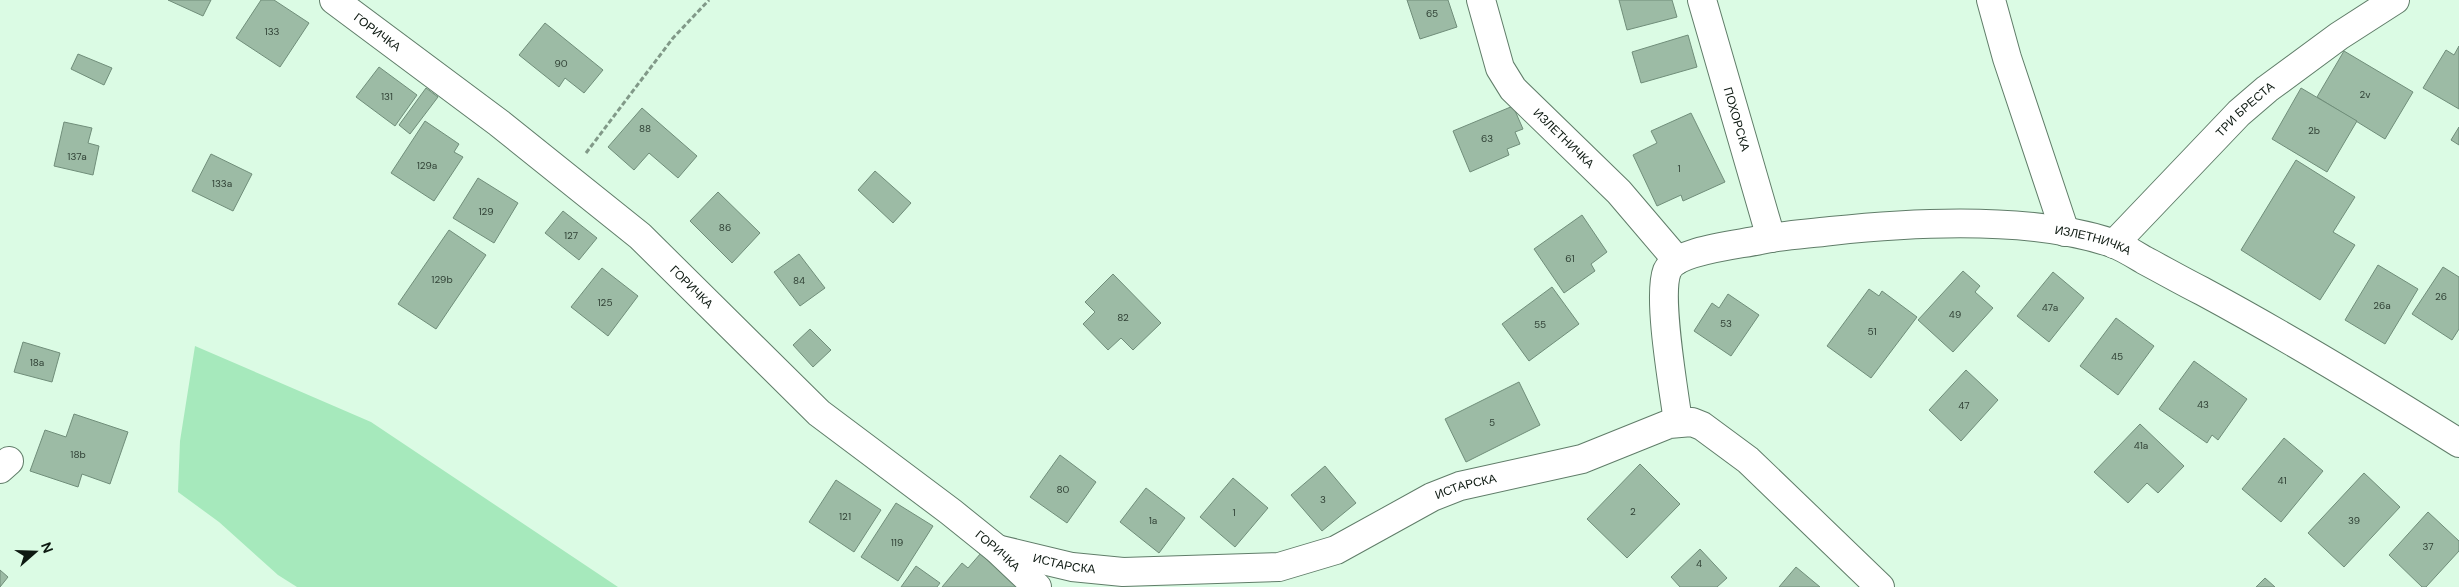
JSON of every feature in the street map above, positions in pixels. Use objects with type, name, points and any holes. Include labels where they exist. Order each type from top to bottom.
[{"type":"street","name":"ГОРИЧКА","points":[[334,0],[499,123],[640,236],[819,413],[879,456],[997,549],[1038,587]]},
{"type":"street","name":"ИЗЛЕТНИЧКА","points":[[1481,0],[1500,68],[1513,88],[1619,192],[1676,260],[1692,254],[1771,238],[1867,227],[1945,224],[2021,227],[2065,232],[2114,244],[2221,302],[2359,381],[2459,443]]},
{"type":"street","name":"ПОХОРСКА","points":[[1702,0],[1771,238]]},
{"type":"street","points":[[1991,0],[2007,58],[2065,232]]},
{"type":"street","name":"ТРИ БРЕСТА","points":[[2114,244],[2253,101],[2338,36],[2395,0]]},
{"type":"street","points":[[1676,260],[1668,268],[1665,279],[1664,300],[1678,422],[1692,422],[1702,426],[1748,460],[1880,587]]},
{"type":"street","name":"ИСТАРСКА","points":[[997,549],[1072,567],[1123,572],[1279,567],[1336,550],[1432,497],[1460,486],[1582,459],[1678,422]]},
{"type":"path","points":[[568,178],[673,38],[708,0]]},
{"type":"green space","points":[[195,346],[371,422],[618,587],[297,587],[278,575],[219,522],[178,492],[180,441]]},
{"type":"building","points":[[168,0],[211,0],[203,16]]},
{"type":"building","points":[[261,0],[274,0],[309,23],[280,67],[236,38]]},
{"type":"building","points":[[1407,0],[1448,0],[1457,27],[1420,39]]},
{"type":"building","points":[[1619,0],[1672,0],[1677,17],[1627,30]]},
{"type":"building","points":[[545,23],[603,70],[584,93],[565,78],[559,87],[519,55]]},
{"type":"building","points":[[1688,35],[1697,67],[1641,83],[1632,52]]},
{"type":"building","points":[[2459,46],[2459,109],[2423,88],[2446,50],[2454,55]]},
{"type":"building","points":[[2344,51],[2413,92],[2385,139],[2317,97]]},
{"type":"building","points":[[78,54],[112,68],[104,85],[71,69]]},
{"type":"building","points":[[379,67],[417,95],[395,126],[356,97]]},
{"type":"building","points":[[426,88],[438,97],[410,134],[399,125]]},
{"type":"building","points":[[2301,88],[2357,121],[2327,172],[2272,139]]},
{"type":"building","points":[[1513,106],[1523,129],[1515,132],[1520,144],[1507,149],[1509,155],[1470,172],[1453,131]]},
{"type":"building","points":[[642,108],[697,156],[678,178],[649,153],[634,170],[608,147]]},
{"type":"building","points":[[1691,113],[1725,182],[1683,201],[1681,195],[1657,206],[1633,155],[1657,143],[1651,131]]},
{"type":"building","points":[[425,121],[459,144],[454,152],[463,157],[434,201],[391,173]]},
{"type":"building","points":[[64,122],[92,128],[88,143],[99,146],[93,175],[54,166]]},
{"type":"building","points":[[2459,127],[2459,145],[2451,140]]},
{"type":"building","points":[[211,154],[252,174],[233,211],[192,191]]},
{"type":"building","points":[[2296,160],[2355,197],[2333,232],[2355,245],[2320,300],[2241,250]]},
{"type":"building","points":[[875,171],[911,203],[893,223],[858,190]]},
{"type":"building","points":[[478,178],[518,203],[494,243],[453,218]]},
{"type":"building","points":[[718,192],[760,233],[732,263],[690,221]]},
{"type":"building","points":[[563,211],[597,238],[579,260],[545,233]]},
{"type":"building","points":[[1582,215],[1607,252],[1591,264],[1595,271],[1564,293],[1534,249]]},
{"type":"building","points":[[449,230],[486,255],[436,329],[398,304]]},
{"type":"building","points":[[799,254],[825,288],[800,306],[774,272]]},
{"type":"building","points":[[2378,265],[2418,289],[2385,344],[2345,320]]},
{"type":"building","points":[[2443,267],[2459,277],[2459,329],[2452,340],[2412,314]]},
{"type":"building","points":[[602,268],[638,296],[608,336],[571,307]]},
{"type":"building","points":[[1963,271],[1980,286],[1975,292],[1993,308],[1953,352],[1918,320]]},
{"type":"building","points":[[2053,272],[2084,298],[2049,342],[2017,316]]},
{"type":"building","points":[[1113,274],[1161,323],[1133,350],[1121,338],[1108,350],[1083,324],[1095,312],[1085,302]]},
{"type":"building","points":[[1552,287],[1579,324],[1529,361],[1502,324]]},
{"type":"building","points":[[1869,289],[1879,296],[1882,291],[1917,317],[1871,378],[1827,346]]},
{"type":"building","points":[[1728,294],[1759,315],[1731,356],[1694,331],[1712,303],[1719,308]]},
{"type":"building","points":[[2116,318],[2154,346],[2118,395],[2080,366]]},
{"type":"building","points":[[810,329],[831,350],[813,367],[793,345]]},
{"type":"building","points":[[23,342],[60,353],[52,382],[14,372]]},
{"type":"building","points":[[2194,361],[2247,399],[2218,440],[2212,435],[2207,443],[2159,409]]},
{"type":"building","points":[[1966,370],[1998,400],[1961,441],[1929,410]]},
{"type":"building","points":[[1519,382],[1540,425],[1466,462],[1445,419]]},
{"type":"building","points":[[74,414],[128,432],[110,484],[82,474],[78,487],[30,471],[45,430],[66,437]]},
{"type":"building","points":[[2140,424],[2184,466],[2158,493],[2147,483],[2128,503],[2094,472]]},
{"type":"building","points":[[2284,438],[2323,471],[2281,522],[2242,489]]},
{"type":"building","points":[[1060,455],[1096,482],[1067,523],[1030,497]]},
{"type":"building","points":[[1640,464],[1680,504],[1627,558],[1587,519]]},
{"type":"building","points":[[1325,466],[1356,503],[1322,531],[1291,495]]},
{"type":"building","points":[[2364,473],[2400,507],[2344,567],[2308,533]]},
{"type":"building","points":[[1233,478],[1268,508],[1235,547],[1200,517]]},
{"type":"building","points":[[836,480],[881,510],[854,552],[809,522]]},
{"type":"building","points":[[1146,488],[1185,518],[1159,553],[1120,522]]},
{"type":"building","points":[[896,503],[933,526],[898,581],[861,557]]},
{"type":"building","points":[[2428,512],[2459,541],[2459,551],[2426,587],[2422,587],[2389,555]]},
{"type":"building","points":[[1700,549],[1727,578],[1717,587],[1680,587],[1671,577]]},
{"type":"building","points":[[981,553],[1021,587],[942,587],[962,563],[968,568]]},
{"type":"building","points":[[916,566],[940,583],[937,587],[901,587]]},
{"type":"building","points":[[1796,567],[1820,587],[1779,587]]},
{"type":"building","points":[[0,570],[8,577],[0,587]]},
{"type":"building","points":[[2265,578],[2275,587],[2256,587]]}]
